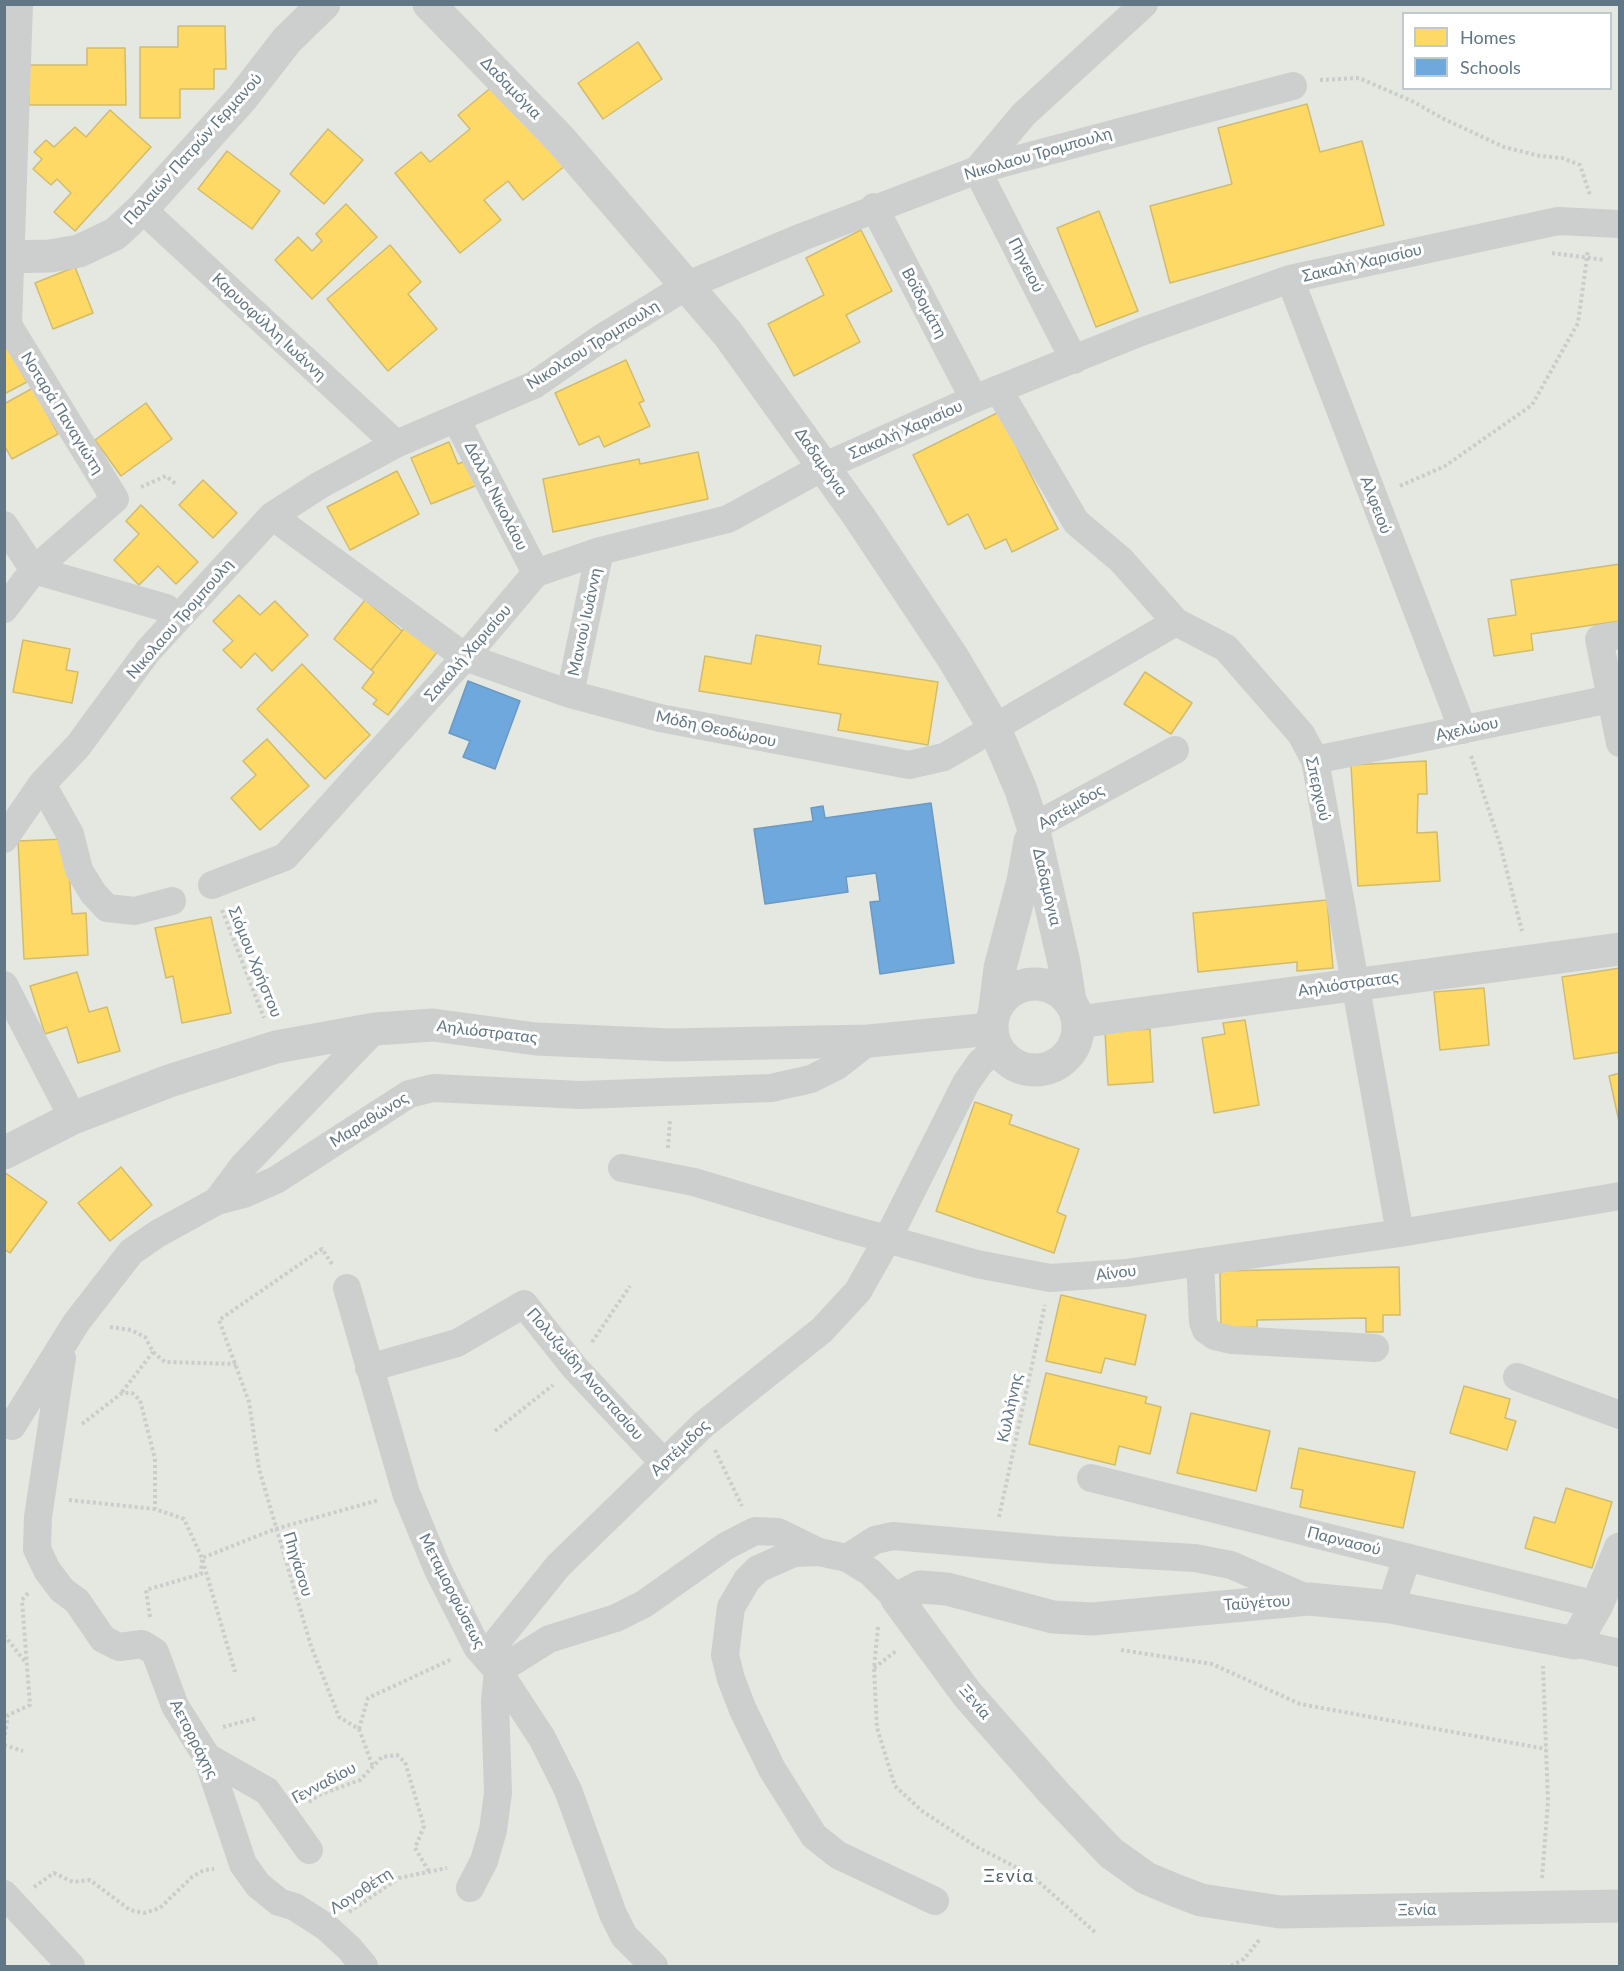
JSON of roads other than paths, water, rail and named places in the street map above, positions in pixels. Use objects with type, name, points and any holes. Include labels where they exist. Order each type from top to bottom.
[{"type":"street","name":"Νοταρά Παναγιώτη","points":[[19,4],[6,326],[115,499],[34,570]]},
{"type":"street","name":"Παλαιών Πατρών Γερμανού","points":[[7,257],[50,256],[96,245],[115,234],[142,209],[242,98],[286,40],[324,4]]},
{"type":"street","name":"Δαδαμόγια","points":[[429,4],[561,140],[688,285],[788,414],[953,658],[994,727],[1021,790],[1065,963],[1074,1012]]},
{"type":"street","points":[[977,170],[1024,114],[1144,4]]},
{"type":"street","name":"Νικολαου Τρομπουλη","points":[[4,839],[42,784],[78,746],[148,651],[272,516],[320,485],[396,444],[534,385],[600,339],[688,285],[874,207],[977,170],[1293,86]]},
{"type":"street","name":"Πηνειού","points":[[977,170],[1074,360]]},
{"type":"street","name":"Βοϊδομάτη","points":[[874,207],[986,394]]},
{"type":"street","name":"Καρυοφύλλη Ιωάννη","points":[[142,209],[396,444]]},
{"type":"street","name":"Σακαλή Χαρισίου","points":[[212,885],[285,857],[465,657],[536,573],[600,551],[728,519],[824,467],[986,394],[1212,305],[1290,279],[1558,221],[1620,224]]},
{"type":"street","name":"Αλφειού","points":[[1290,279],[1463,730]]},
{"type":"street","name":"Σπερχιού","points":[[986,394],[1077,522],[1121,560],[1176,622],[1226,648],[1301,734],[1315,760],[1400,1233]]},
{"type":"street","name":"Δάλλα Νικολάου","points":[[456,419],[536,573]]},
{"type":"street","name":"Μόδη Θεοδώρου","points":[[272,516],[465,657],[570,694],[660,718],[909,765],[944,757],[1176,622]]},
{"type":"street","points":[[4,525],[34,570],[166,608]]},
{"type":"street","name":"Μανιού Ιωάννη","points":[[570,694],[600,551]]},
{"type":"street","points":[[4,609],[34,570]]},
{"type":"street","points":[[1620,635],[1599,639],[1616,698],[1620,743]]},
{"type":"street","name":"Αχελώου","points":[[1315,760],[1616,698]]},
{"type":"street","name":"Αρτέμιδος","points":[[474,1881],[493,1830],[498,1793],[495,1701],[498,1671],[495,1644],[558,1566],[703,1425],[822,1330],[858,1291],[888,1238],[966,1083],[980,1063],[995,1028],[1000,968],[1023,881],[1032,827],[1175,750]]},
{"type":"street","points":[[42,784],[70,834],[79,870],[93,894],[107,908],[135,911],[172,901]]},
{"type":"street","name":"Αηλιόστρατας","points":[[1074,1012],[1355,983],[1620,949]]},
{"type":"street","points":[[1031,984],[1046,985],[1059,991],[1074,1012],[1077,1037],[1071,1050],[1061,1061],[1048,1068],[1033,1071],[1018,1067],[1006,1060],[995,1028],[1004,996],[1016,988],[1031,984]]},
{"type":"street","points":[[4,985],[73,1118]]},
{"type":"street","name":"Αηλιόστρατας","points":[[4,1153],[73,1118],[169,1081],[276,1047],[375,1029],[433,1025],[536,1039],[638,1044],[869,1041],[995,1028]]},
{"type":"street","points":[[216,1201],[244,1165],[375,1029]]},
{"type":"street","name":"Μαραθώνος","points":[[12,1426],[71,1332],[131,1252],[157,1234],[216,1201],[244,1194],[276,1180],[409,1094],[433,1088],[581,1095],[771,1088],[811,1079],[837,1066],[869,1041]]},
{"type":"street","name":"Αίνου","points":[[622,1168],[694,1182],[977,1264],[1050,1278],[1114,1274],[1200,1262],[1400,1233],[1620,1196]]},
{"type":"street","points":[[1200,1262],[1203,1322],[1206,1330],[1215,1336],[1232,1340],[1375,1348]]},
{"type":"street","name":"Μεταμορφώσεως","points":[[347,1288],[405,1493],[438,1570],[477,1647],[498,1671],[542,1737],[568,1790],[613,1914],[624,1936],[654,1966]]},
{"type":"street","name":"Πολυζωίδη Αναστασίου","points":[[369,1368],[457,1343],[524,1304],[575,1368],[664,1463]]},
{"type":"street","name":"Αετορράχης","points":[[71,1332],[48,1441],[38,1517],[37,1549],[46,1570],[62,1590],[77,1601],[103,1639],[119,1647],[142,1644],[155,1652],[175,1706],[201,1746],[243,1864],[258,1885],[279,1902],[295,1907],[326,1927],[349,1948],[364,1966]]},
{"type":"street","points":[[1517,1377],[1620,1416]]},
{"type":"street","name":"Παρνασού","points":[[1091,1478],[1597,1605]]},
{"type":"street","points":[[498,1671],[549,1639],[616,1618],[644,1604],[716,1552],[755,1530],[778,1532],[819,1552]]},
{"type":"street","points":[[847,1558],[875,1540],[893,1536],[1055,1550],[1195,1558],[1231,1565],[1309,1599]]},
{"type":"street","points":[[1575,1643],[1597,1605],[1620,1549]]},
{"type":"street","name":"Ξενία","points":[[935,1901],[838,1856],[813,1836],[772,1769],[731,1679],[725,1655],[731,1607],[747,1580],[758,1569],[794,1553],[819,1552],[847,1558],[870,1572],[897,1599],[967,1694],[1040,1778],[1111,1853],[1146,1878],[1201,1900],[1280,1912],[1620,1906]]},
{"type":"street","points":[[1391,1607],[1407,1557]]},
{"type":"street","name":"Ταϋγέτου","points":[[897,1599],[920,1587],[947,1589],[1053,1617],[1092,1619],[1309,1599],[1391,1607],[1620,1653]]},
{"type":"street","points":[[201,1746],[267,1791],[309,1850]]},
{"type":"street","points":[[8,1898],[71,1966]]},
{"type":"district","name":"Ξενία","points":[[1009,1876]]}]
